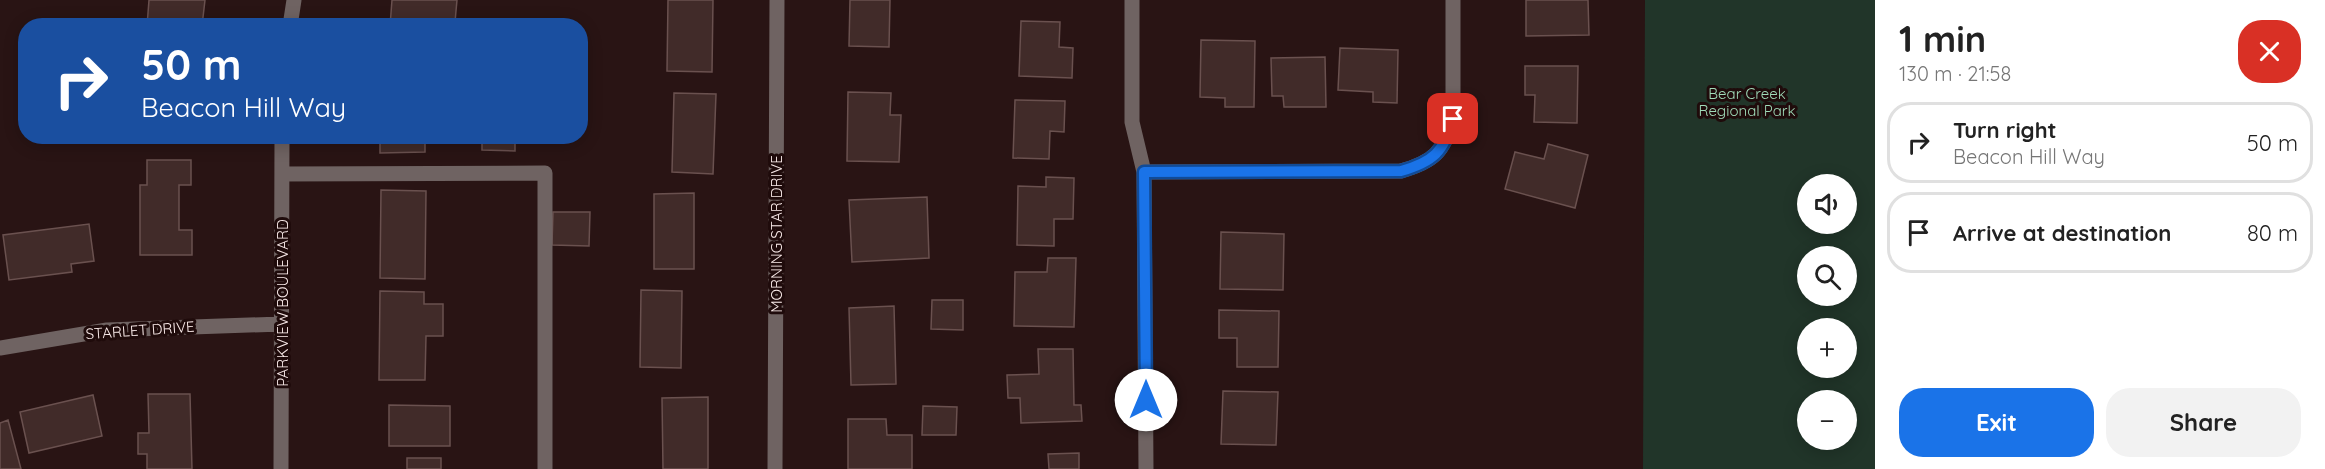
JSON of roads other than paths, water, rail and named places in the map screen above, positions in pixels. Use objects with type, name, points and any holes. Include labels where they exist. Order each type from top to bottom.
[{"type":"street","points":[[291,18],[294,0]]},
{"type":"street","name":"MORNING STAR DRIVE","points":[[775,469],[777,0]]},
{"type":"street","points":[[1132,0],[1132,122],[1144,172],[1146,469]]},
{"type":"street","points":[[1144,172],[1401,171],[1424,165],[1438,153],[1448,138],[1453,119],[1453,0]]},
{"type":"street","name":"PARKVIEW BOULEVARD","points":[[281,469],[282,144]]},
{"type":"street","points":[[282,174],[545,173],[545,469]]},
{"type":"street","name":"STARLET DRIVE","points":[[0,348],[107,330],[281,324]]},
{"type":"park label","name":"Bear Creek Regional Park","points":[[1747,102]]}]
